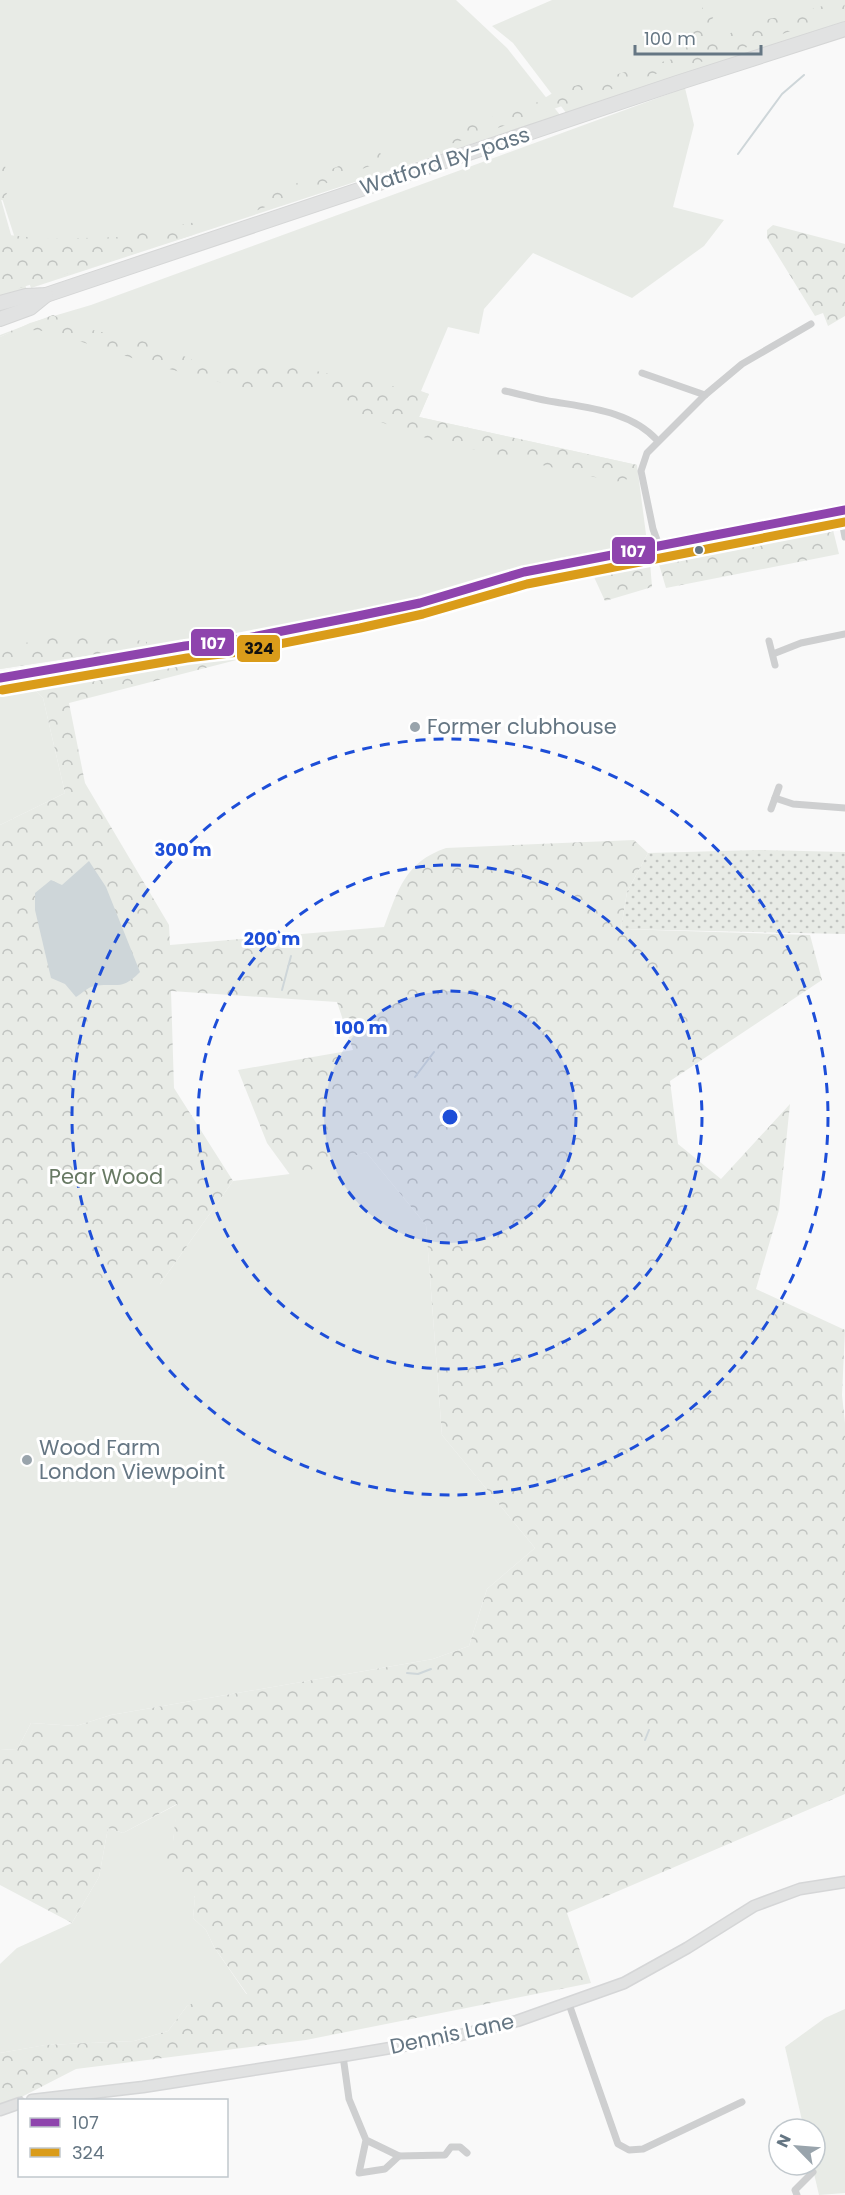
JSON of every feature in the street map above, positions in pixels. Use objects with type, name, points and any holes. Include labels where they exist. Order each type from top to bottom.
[{"type":"highway","name":"Watford By-pass","points":[[0,303],[26,296],[46,295],[689,79],[845,29]]},
{"type":"highway","name":"Watford By-pass","points":[[0,319],[30,308],[46,295]]},
{"type":"street","points":[[656,546],[657,540],[652,529],[641,471],[647,453],[705,395],[742,364],[811,324]]},
{"type":"street","points":[[642,373],[705,395]]},
{"type":"street","points":[[505,391],[555,402],[600,408],[636,424],[658,441]]},
{"type":"street","points":[[0,678],[185,646],[237,640],[420,603],[524,572],[842,510],[845,537]]},
{"type":"street","points":[[772,654],[801,643],[845,634]]},
{"type":"street","points":[[770,641],[775,665]]},
{"type":"street","points":[[771,809],[779,787]]},
{"type":"street","points":[[775,798],[793,804],[845,808]]},
{"type":"street","name":"Dennis Lane","points":[[41,2099],[144,2087],[343,2056],[449,2038],[517,2021],[624,1983],[687,1948],[754,1905],[801,1889],[845,1882]]},
{"type":"street","points":[[569,2004],[618,2144],[629,2150],[643,2150],[742,2102]]},
{"type":"street","points":[[343,2056],[349,2099],[366,2139],[359,2173],[385,2169],[399,2156]]},
{"type":"street","points":[[0,2110],[18,2104]]},
{"type":"street","points":[[366,2139],[399,2156],[445,2155],[451,2146],[460,2147],[467,2153]]},
{"type":"street","points":[[797,2195],[795,2190],[808,2177]]},
{"type":"green space","points":[[0,0],[456,0],[507,48],[560,115],[31,288],[0,192]]},
{"type":"green space","points":[[552,0],[845,0],[845,21],[567,114],[513,43],[492,26]]},
{"type":"green space","points":[[706,0],[721,0],[699,48],[756,21],[791,15],[844,0],[845,11],[712,60],[682,65],[454,143],[435,145],[434,136],[538,102],[556,91],[680,57]]},
{"type":"green space","points":[[685,88],[694,125],[673,207],[724,220],[704,246],[632,298],[533,253],[484,309],[479,334],[448,327],[421,391],[429,394],[419,417],[637,465],[647,542],[559,558],[414,599],[249,631],[0,669],[0,337],[30,323],[91,305]]},
{"type":"green space","points":[[378,150],[385,160],[250,213],[246,204]]},
{"type":"green space","points":[[0,160],[4,160],[9,188],[4,200],[0,200]]},
{"type":"green space","points":[[0,196],[27,291],[0,299]]},
{"type":"green space","points":[[196,222],[201,230],[193,235],[0,294],[0,234],[45,239],[121,237]]},
{"type":"green space","points":[[773,225],[845,244],[845,316],[828,326],[823,313],[815,316],[767,238],[767,230]]},
{"type":"green space","points":[[53,315],[79,327],[160,345],[203,365],[271,362],[429,394],[419,417],[637,465],[628,479],[616,482],[429,439],[358,414],[341,392],[291,395],[264,392],[180,372],[44,331],[22,330],[0,337],[0,335]]},
{"type":"green space","points":[[832,526],[839,554],[666,588],[658,561],[655,560],[650,562],[652,587],[605,601],[594,577],[556,582],[552,576]]},
{"type":"green space","name":"Pear Wood","points":[[354,625],[355,628],[338,634],[69,703],[85,783],[169,925],[170,945],[384,927],[399,889],[412,869],[432,854],[446,848],[634,840],[648,853],[627,892],[621,929],[810,935],[822,980],[670,1081],[678,1144],[721,1179],[790,1104],[779,1210],[756,1289],[845,1330],[842,1395],[845,1423],[845,1794],[567,1913],[591,1983],[306,2040],[76,2069],[0,2108],[0,2053],[45,2045],[134,2041],[168,2031],[187,2006],[211,1995],[247,1994],[214,1947],[206,1930],[193,1918],[195,1897],[158,1858],[173,1841],[177,1804],[123,1833],[108,1828],[99,1877],[72,1923],[0,1885],[0,1749],[17,1750],[31,1723],[76,1726],[111,1715],[433,1659],[469,1646],[487,1589],[535,1548],[442,1435],[426,1225],[366,1152],[291,1176],[267,1143],[238,1070],[353,1050],[337,1002],[171,991],[174,1088],[233,1181],[160,1284],[0,1284],[0,825],[65,793],[43,698],[30,685],[19,684],[0,689],[0,683]]},
{"type":"green space","points":[[95,632],[147,642],[147,646],[0,669],[0,648],[65,635]]},
{"type":"green space","points":[[19,684],[30,685],[43,698],[65,793],[0,825],[0,689]]},
{"type":"green space","points":[[759,850],[845,852],[845,934],[621,929],[627,892],[648,853]]},
{"type":"green space","points":[[366,1152],[426,1225],[442,1435],[535,1548],[487,1589],[469,1646],[433,1659],[111,1715],[76,1726],[31,1723],[17,1750],[0,1749],[0,1284],[160,1284],[233,1181],[290,1174]]},
{"type":"green space","points":[[178,1804],[173,1841],[195,1898],[193,1918],[206,1930],[214,1947],[247,1995],[187,2006],[168,2031],[134,2041],[46,2045],[0,2053],[0,1964],[17,1948],[72,1923],[99,1877],[108,1828],[123,1833]]},
{"type":"green space","points":[[845,2009],[845,2193],[819,2195],[815,2177],[827,2177],[827,2117],[801,2117],[785,2047],[825,2018]]},
{"type":"shaded area","points":[[89,861],[106,887],[140,972],[123,984],[94,986],[76,997],[65,984],[51,978],[35,910],[35,893],[51,880],[62,885]]},
{"type":"waterway","points":[[738,154],[782,94],[804,75]]},
{"type":"waterway","points":[[282,990],[291,956]]},
{"type":"waterway","points":[[415,1077],[434,1052]]},
{"type":"waterway","points":[[407,1673],[418,1674],[431,1669]]},
{"type":"waterway","points":[[645,1740],[649,1730]]},
{"type":"transit line","name":"107","points":[[0,678],[185,646],[237,640],[358,616],[420,603],[524,572],[845,510]]},
{"type":"transit line","name":"324","points":[[2,690],[187,658],[239,652],[360,628],[423,614],[527,584],[845,522]]},
{"type":"place","name":"Former clubhouse","points":[[415,727]]},
{"type":"place","name":"Wood Farm London Viewpoint","points":[[27,1460]]}]
